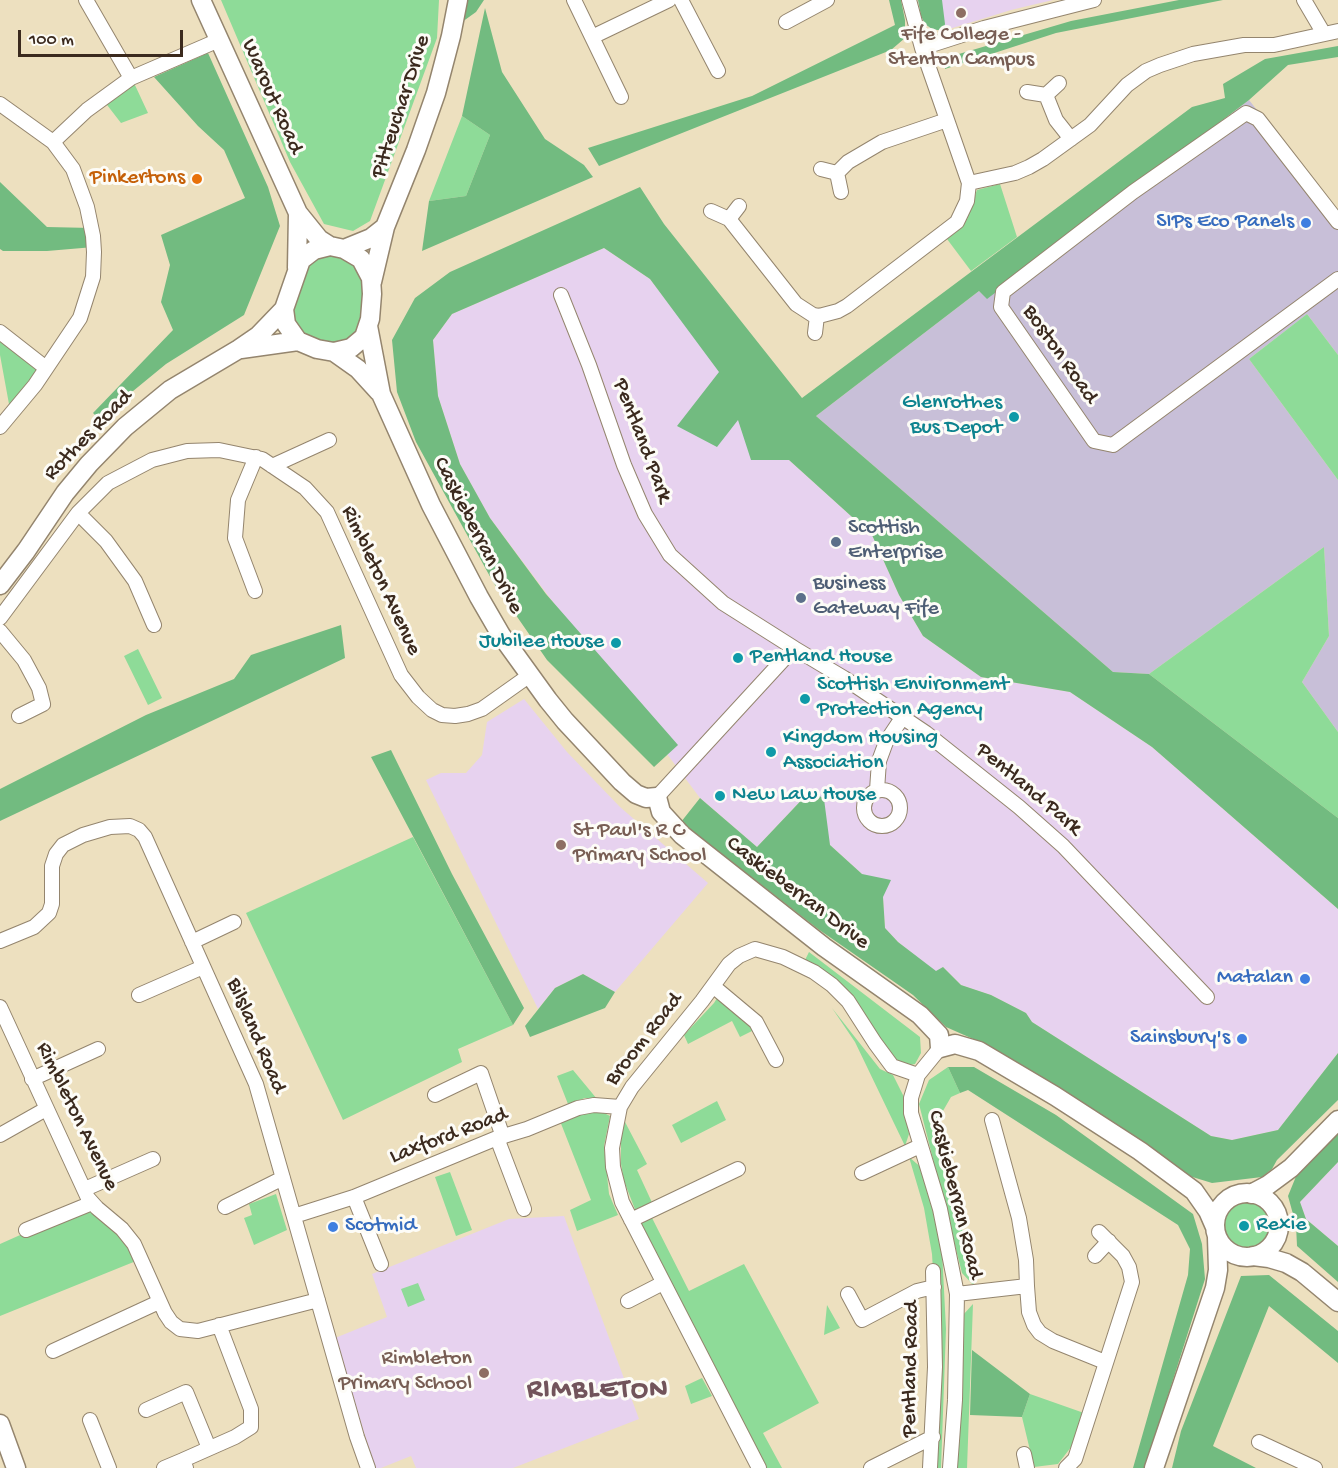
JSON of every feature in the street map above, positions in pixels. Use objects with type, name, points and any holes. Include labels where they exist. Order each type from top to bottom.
[{"type":"street","points":[[86,0],[131,78]]},
{"type":"street","name":"Warout Road","points":[[201,0],[298,213]]},
{"type":"street","name":"Pitteuchar Drive","points":[[371,287],[385,227],[436,93],[458,0]]},
{"type":"street","points":[[573,0],[621,97]]},
{"type":"street","points":[[592,38],[669,0]]},
{"type":"street","points":[[681,0],[718,71]]},
{"type":"street","points":[[786,22],[827,0]]},
{"type":"street","points":[[711,211],[729,219],[796,304],[817,316],[838,311],[847,306],[957,222],[967,201],[969,183],[922,48],[909,0]]},
{"type":"street","points":[[922,48],[995,25],[1094,0]]},
{"type":"street","points":[[969,183],[993,179],[1029,167],[1100,116],[1127,85],[1146,71],[1171,60],[1244,45],[1264,46],[1331,32],[1304,0]]},
{"type":"street","points":[[52,142],[87,110],[131,78],[219,40]]},
{"type":"street","points":[[1046,95],[1059,83]]},
{"type":"street","points":[[1027,92],[1046,95]]},
{"type":"street","points":[[1046,95],[1056,120],[1071,139]]},
{"type":"street","points":[[0,104],[52,142],[73,169],[82,189],[93,236],[94,269],[80,318],[46,368],[0,428]]},
{"type":"street","name":"Boston Road","points":[[1338,222],[1258,119],[1246,113],[1133,192],[1003,292],[1001,307],[1094,441],[1113,445],[1338,279]]},
{"type":"street","points":[[837,174],[848,162],[872,147],[947,120]]},
{"type":"street","points":[[821,169],[837,174]]},
{"type":"street","points":[[837,174],[841,192]]},
{"type":"street","points":[[729,219],[740,206]]},
{"type":"street","points":[[239,349],[298,341],[317,349],[334,352],[344,351],[358,344],[364,337],[368,326],[371,278],[364,263],[356,254],[319,239],[298,213]]},
{"type":"street","points":[[297,269],[298,213]]},
{"type":"street","points":[[298,341],[286,324],[284,309],[301,260],[314,250],[337,248],[371,238],[385,227]]},
{"type":"street","name":"Pentland Park","points":[[561,295],[589,365],[624,465],[645,514],[670,555],[723,603],[902,717],[992,784],[1063,846],[1207,997]]},
{"type":"street","name":"Rothes Road","points":[[0,585],[65,493],[125,427],[170,390],[258,336],[284,309]]},
{"type":"street","points":[[815,333],[817,316]]},
{"type":"street","name":"Caskieberran Drive","points":[[368,326],[381,394],[454,550],[501,635],[565,721],[636,795],[646,798],[657,797],[661,812],[682,835],[824,947],[920,1015],[939,1035],[940,1048]]},
{"type":"street","points":[[0,333],[46,368]]},
{"type":"street","name":"Caskieberran Drive","points":[[334,352],[358,369],[381,394]]},
{"type":"street","points":[[272,466],[329,440]]},
{"type":"street","name":"Rimbleton Avenue","points":[[0,618],[78,513],[108,483],[152,459],[204,449],[256,457],[305,488],[327,512],[401,675],[417,697],[432,710],[442,715],[455,716],[482,709],[530,675]]},
{"type":"street","points":[[255,591],[235,538],[238,500],[256,457]]},
{"type":"street","points":[[78,513],[106,541],[135,581],[154,625]]},
{"type":"street","points":[[0,631],[24,660],[39,688],[43,704],[19,716]]},
{"type":"street","points":[[657,797],[794,648]]},
{"type":"street","points":[[877,790],[879,761],[886,742],[902,717]]},
{"type":"street","name":"Bilsland Road","points":[[0,941],[34,927],[49,913],[52,904],[52,866],[56,854],[63,845],[98,830],[123,826],[130,826],[145,837],[256,1084],[357,1437],[368,1468]]},
{"type":"street","points":[[192,942],[234,922]]},
{"type":"street","name":"Broom Road","points":[[759,1468],[622,1202],[613,1167],[614,1136],[620,1107],[632,1087],[729,964],[739,956],[755,949],[783,957],[819,975],[841,992],[892,1066],[918,1074]]},
{"type":"street","points":[[140,995],[203,967]]},
{"type":"street","points":[[713,986],[756,1022],[776,1060]]},
{"type":"street","name":"Rimbleton Avenue","points":[[0,1008],[92,1203],[129,1236],[159,1302],[171,1322],[180,1329],[198,1331],[318,1300]]},
{"type":"street","points":[[940,1048],[955,1044],[993,1059],[1140,1151],[1194,1191],[1202,1200],[1222,1246],[1231,1253],[1269,1258],[1286,1263],[1302,1272],[1338,1302]]},
{"type":"street","name":"Caskieberran Road","points":[[940,1048],[918,1074],[911,1098],[911,1113],[940,1209],[957,1294],[955,1400],[950,1468]]},
{"type":"street","points":[[32,1079],[98,1049]]},
{"type":"street","points":[[435,1095],[481,1073],[525,1209]]},
{"type":"street","name":"Laxford Road","points":[[294,1216],[354,1197],[500,1137],[586,1106],[594,1104],[620,1107]]},
{"type":"street","points":[[0,1135],[46,1109]]},
{"type":"street","points":[[992,1120],[1019,1218],[1026,1260],[1029,1312],[1034,1325],[1040,1333],[1053,1341],[1105,1362]]},
{"type":"street","points":[[1154,1468],[1215,1288],[1218,1270],[1216,1216],[1221,1206],[1234,1196],[1247,1194],[1268,1185],[1291,1168],[1338,1120]]},
{"type":"street","points":[[862,1173],[920,1146]]},
{"type":"street","points":[[85,1189],[153,1159]]},
{"type":"street","points":[[1215,1288],[1233,1265],[1267,1250],[1274,1241],[1279,1198],[1291,1168]]},
{"type":"street","points":[[631,1220],[738,1170]]},
{"type":"street","points":[[225,1207],[283,1178]]},
{"type":"street","points":[[1182,1183],[1201,1191],[1261,1197],[1270,1203],[1283,1246],[1302,1272]]},
{"type":"street","points":[[354,1197],[381,1264]]},
{"type":"street","points":[[26,1230],[92,1203]]},
{"type":"street","points":[[1066,1468],[1075,1459],[1132,1282],[1129,1267],[1123,1257],[1104,1236],[1095,1256]]},
{"type":"street","name":"Pentland Road","points":[[930,1468],[935,1367],[933,1271]]},
{"type":"street","points":[[628,1301],[663,1283]]},
{"type":"street","points":[[957,1294],[1027,1286]]},
{"type":"street","points":[[848,1294],[862,1320],[917,1291],[934,1287]]},
{"type":"street","points":[[53,1352],[159,1302]]},
{"type":"street","points":[[164,1468],[185,1464],[209,1448],[251,1427],[251,1409],[219,1326]]},
{"type":"street","points":[[146,1410],[186,1392],[209,1448]]},
{"type":"street","points":[[90,1420],[109,1468]]},
{"type":"street","points":[[0,1424],[16,1468]]},
{"type":"street","points":[[872,1468],[933,1437]]},
{"type":"street","points":[[1259,1442],[1315,1468]]},
{"type":"shaded area","name":"Fife College - Stenton Campus","points":[[918,0],[1053,0],[943,31],[932,29],[925,24]]},
{"type":"shaded area","points":[[1249,100],[1338,212],[1338,355],[1307,314],[1249,359],[1338,480],[1338,732],[1302,682],[1329,636],[1324,547],[1149,674],[1113,672],[816,416],[979,291],[987,298]]},
{"type":"shaded area","points":[[604,248],[650,279],[789,460],[872,535],[899,595],[923,636],[981,677],[1070,692],[1152,747],[1338,909],[1338,1053],[1278,1130],[1232,1140],[1211,1136],[1032,1022],[1026,1013],[991,995],[961,985],[943,967],[936,972],[898,942],[885,928],[883,897],[830,845],[811,790],[757,847],[700,798],[490,518],[460,464],[438,396],[433,340],[452,314]]},
{"type":"shaded area","name":"St Paul's R C Primary School","points":[[524,699],[567,752],[620,807],[708,883],[615,992],[583,974],[555,988],[538,1009],[426,780],[441,773],[466,773],[482,755],[487,722]]},
{"type":"shaded area","points":[[1338,1162],[1338,1246],[1306,1219],[1300,1202]]},
{"type":"shaded area","name":"Rimbleton Primary School","points":[[564,1216],[639,1419],[513,1468],[416,1468],[411,1456],[381,1468],[375,1468],[335,1338],[387,1317],[372,1274],[509,1219]]},
{"type":"green space","points":[[221,0],[439,0],[437,38],[370,221],[353,231],[324,224],[290,162]]},
{"type":"green space","points":[[465,0],[484,0],[476,12],[462,22]]},
{"type":"green space","points":[[889,0],[901,0],[905,20],[905,38],[891,50],[599,166],[588,148],[752,96],[895,25]]},
{"type":"green space","points":[[918,0],[942,0],[945,24],[943,31],[932,29],[925,24]]},
{"type":"green space","points":[[1179,0],[1223,0],[1056,33],[945,69],[945,61],[952,56],[1071,21]]},
{"type":"green space","points":[[485,8],[502,72],[545,139],[584,165],[593,177],[422,251],[429,201],[466,196],[490,135],[462,116]]},
{"type":"green space","points":[[1338,46],[1338,57],[1288,65],[1249,100],[987,299],[979,291],[816,416],[1113,672],[1149,674],[1338,818],[1338,909],[1152,747],[1070,692],[981,677],[923,636],[899,595],[872,535],[789,460],[751,460],[738,420],[717,447],[677,426],[719,372],[650,279],[604,248],[452,314],[433,340],[438,396],[460,464],[490,518],[546,594],[678,745],[654,767],[547,660],[493,582],[416,442],[397,392],[392,340],[415,298],[450,272],[640,187],[664,224],[802,398],[1192,107],[1225,98],[1223,84],[1265,59]]},
{"type":"green space","points":[[208,53],[268,187],[280,226],[244,315],[166,364],[99,419],[93,413],[173,330],[161,302],[170,265],[161,235],[245,198],[224,150],[198,126],[154,77]]},
{"type":"green space","points":[[134,83],[148,113],[121,123],[104,101]]},
{"type":"green space","points":[[462,116],[490,135],[466,196],[429,201]]},
{"type":"green space","points":[[0,182],[47,227],[92,228],[94,247],[47,251],[3,251],[0,249]]},
{"type":"green space","points":[[1000,184],[1017,237],[971,271],[947,239],[962,227],[967,219],[977,190]]},
{"type":"green space","points":[[329,253],[350,259],[363,277],[363,319],[359,334],[338,346],[307,338],[296,328],[292,301],[306,268],[317,257]]},
{"type":"green space","points":[[1307,314],[1338,355],[1338,480],[1249,359]]},
{"type":"green space","points":[[0,333],[46,368],[11,415],[0,355]]},
{"type":"green space","points":[[1324,547],[1329,636],[1302,682],[1338,732],[1338,818],[1149,674]]},
{"type":"green space","points":[[341,625],[345,658],[0,821],[0,789],[146,715],[234,679],[251,655]]},
{"type":"green space","points":[[138,649],[162,698],[148,705],[124,656]]},
{"type":"green space","points":[[391,750],[452,874],[524,1008],[513,1025],[371,757]]},
{"type":"green space","points":[[811,790],[824,799],[830,845],[862,874],[891,880],[883,897],[885,928],[898,942],[936,971],[943,967],[961,985],[991,995],[1026,1013],[1032,1022],[1211,1136],[1232,1140],[1278,1130],[1338,1053],[1338,1100],[1262,1177],[1212,1183],[1186,1175],[989,1046],[946,1027],[913,995],[818,929],[681,822],[700,798],[757,847]]},
{"type":"green space","points":[[413,837],[513,1025],[458,1049],[462,1062],[343,1120],[246,913]]},
{"type":"green space","points":[[809,952],[920,1037],[921,1053],[915,1064],[902,1067],[804,962]]},
{"type":"green space","points":[[583,974],[615,992],[605,1008],[530,1037],[525,1026],[555,988]]},
{"type":"green space","points":[[721,992],[760,1027],[740,1037],[732,1021],[688,1044],[684,1035],[714,1003]]},
{"type":"green space","points":[[832,1008],[880,1069],[893,1075],[905,1099],[909,1134],[905,1146],[855,1042]]},
{"type":"green space","points":[[948,1067],[960,1093],[951,1097],[936,1123],[974,1277],[974,1286],[962,1273],[919,1104],[929,1080]]},
{"type":"green space","points":[[948,1067],[974,1067],[1056,1115],[1193,1214],[1202,1244],[1205,1279],[1145,1468],[1133,1468],[1188,1275],[1190,1249],[1178,1225],[968,1090],[960,1093]]},
{"type":"green space","points":[[573,1070],[597,1099],[585,1098],[568,1104],[557,1076]]},
{"type":"green space","points":[[717,1101],[726,1120],[681,1143],[672,1125]]},
{"type":"green space","points":[[600,1111],[610,1116],[604,1146],[609,1194],[618,1215],[577,1231],[570,1210],[591,1200],[560,1121],[584,1112]]},
{"type":"green space","points":[[625,1122],[647,1164],[637,1170],[655,1209],[649,1212],[689,1291],[744,1264],[819,1403],[763,1433],[782,1468],[764,1468],[638,1217],[624,1181],[621,1164],[621,1138]]},
{"type":"green space","points":[[1338,1133],[1338,1162],[1300,1202],[1306,1219],[1338,1246],[1338,1282],[1297,1246],[1296,1225],[1288,1196],[1297,1174]]},
{"type":"green space","points":[[909,1157],[923,1169],[942,1251],[946,1329],[941,1468],[930,1468],[934,1287],[932,1254],[924,1208]]},
{"type":"green space","points":[[450,1172],[472,1230],[456,1236],[435,1177]]},
{"type":"green space","points":[[276,1194],[287,1230],[254,1245],[244,1218],[252,1215],[249,1204]]},
{"type":"green space","points":[[1241,1200],[1251,1200],[1266,1210],[1270,1224],[1266,1238],[1260,1244],[1251,1248],[1241,1248],[1226,1238],[1222,1229],[1222,1219],[1232,1204]]},
{"type":"green space","points":[[92,1203],[141,1259],[0,1316],[0,1244]]},
{"type":"green space","points":[[1269,1275],[1338,1331],[1338,1363],[1269,1306],[1213,1446],[1256,1468],[1172,1468],[1181,1431],[1241,1276]]},
{"type":"green space","points":[[418,1283],[425,1300],[408,1307],[401,1289]]},
{"type":"green space","points":[[973,1304],[967,1468],[957,1468],[963,1315]]},
{"type":"green space","points":[[827,1305],[840,1328],[824,1335]]},
{"type":"green space","points":[[972,1350],[1030,1394],[1022,1417],[970,1415]]},
{"type":"green space","points":[[702,1378],[712,1396],[691,1404],[685,1386]]},
{"type":"green space","points":[[1030,1394],[1084,1413],[1078,1438],[1058,1464],[1034,1467],[1022,1417]]},
{"type":"place","name":"Fife College - Stenton Campus","points":[[961,13]]},
{"type":"place","name":"Pinkertons","points":[[197,179]]},
{"type":"place","name":"SIPs Eco Panels","points":[[1306,223]]},
{"type":"place","name":"Glenrothes Bus Depot","points":[[1014,417]]},
{"type":"place","name":"Scottish Enterprise","points":[[836,542]]},
{"type":"place","name":"Business Gateway Fife","points":[[801,598]]},
{"type":"place","name":"Jubilee House","points":[[616,643]]},
{"type":"place","name":"Pentland House","points":[[738,658]]},
{"type":"place","name":"Scottish Environment Protection Agency","points":[[805,699]]},
{"type":"place","name":"Kingdom Housing Association","points":[[771,752]]},
{"type":"place","name":"New Law House","points":[[720,796]]},
{"type":"place","name":"St Paul's R C Primary School","points":[[561,845]]},
{"type":"place","name":"Matalan","points":[[1305,979]]},
{"type":"place","name":"Sainsbury's","points":[[1242,1039]]},
{"type":"place","name":"Rexie","points":[[1244,1226]]},
{"type":"place","name":"Scotmid","points":[[333,1227]]},
{"type":"place","name":"Rimbleton Primary School","points":[[484,1373]]},
{"type":"district","name":"RIMBLETON","points":[[598,1392]]}]
